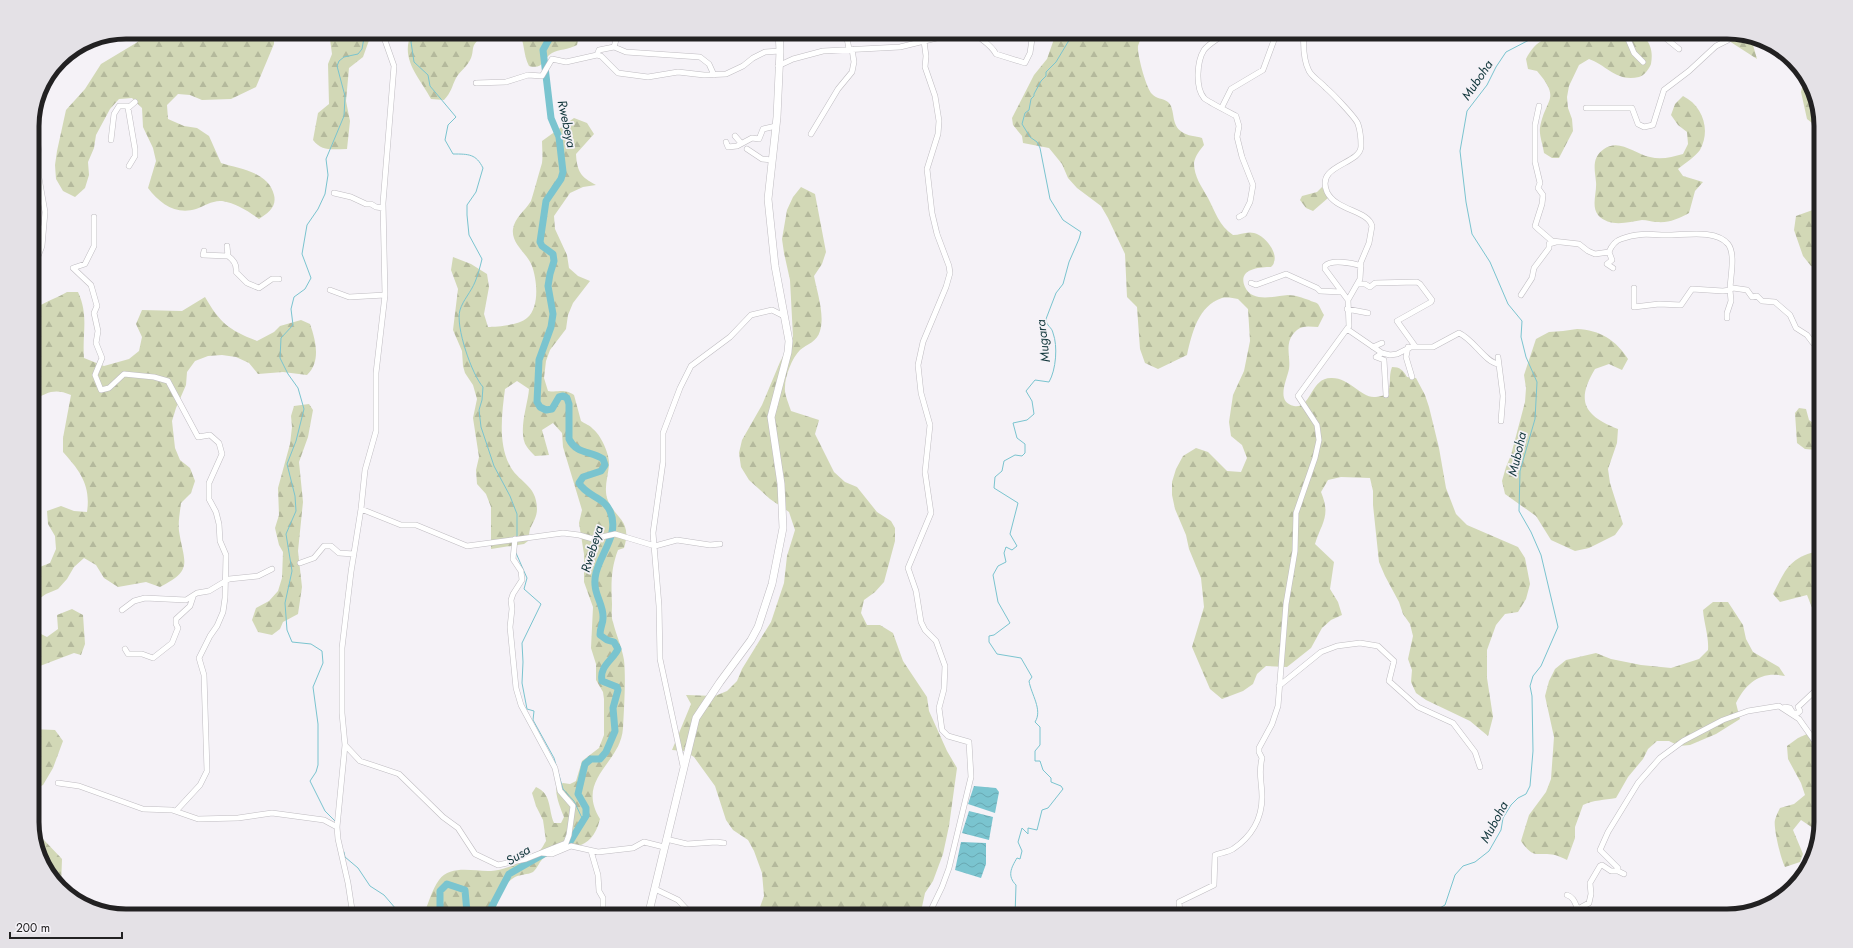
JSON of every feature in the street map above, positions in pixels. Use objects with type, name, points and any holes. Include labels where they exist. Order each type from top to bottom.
[{"type":"main road","points":[[650,909],[696,718],[751,640],[758,627],[772,584],[782,528],[782,484],[771,426],[771,417],[788,352],[789,341],[775,266],[768,207],[768,187],[776,126],[779,39]]},
{"type":"street","points":[[352,909],[338,839],[337,825],[346,745],[342,713],[342,648],[365,470],[376,431],[376,373],[385,295],[383,208],[394,66],[384,39]]},
{"type":"street","points":[[614,46],[617,39]]},
{"type":"street","points":[[811,134],[838,89],[852,72],[854,62],[848,39]]},
{"type":"street","points":[[778,66],[804,56],[823,51],[900,47],[932,39]]},
{"type":"street","points":[[980,39],[992,47],[996,54],[1025,63],[1030,53],[1032,39]]},
{"type":"street","points":[[1217,39],[1205,50],[1199,71],[1201,92],[1205,99],[1222,107],[1236,116],[1238,120],[1237,137],[1242,157],[1253,186],[1250,202],[1244,214],[1240,217]]},
{"type":"street","points":[[1222,107],[1234,86],[1262,70],[1274,39]]},
{"type":"street","points":[[1180,909],[1179,902],[1214,885],[1215,855],[1232,850],[1249,835],[1256,825],[1262,808],[1259,770],[1262,758],[1259,748],[1275,715],[1286,604],[1295,551],[1296,513],[1315,458],[1318,440],[1316,425],[1298,396],[1347,329],[1349,324],[1347,309],[1348,300],[1361,278],[1361,262],[1369,243],[1372,224],[1369,220],[1342,207],[1331,199],[1327,192],[1326,183],[1331,171],[1359,153],[1361,148],[1358,125],[1335,95],[1309,71],[1303,49],[1304,39]]},
{"type":"street","points":[[1628,39],[1634,53],[1643,62]]},
{"type":"street","points":[[1667,39],[1679,49]]},
{"type":"street","points":[[1586,108],[1632,108],[1638,124],[1644,127],[1653,125],[1664,90],[1689,71],[1716,46],[1728,40]]},
{"type":"street","points":[[924,41],[926,56],[925,67],[935,96],[939,121],[938,134],[927,169],[932,213],[937,234],[949,266],[950,273],[946,287],[923,342],[918,365],[920,394],[930,425],[925,472],[931,513],[908,568],[916,591],[920,622],[925,630],[936,641],[945,666],[944,689],[939,708],[942,730],[948,736],[969,742],[972,772],[948,868],[942,887],[931,909]]},
{"type":"street","points":[[597,55],[599,50],[614,46],[626,52],[700,57],[710,64],[714,75]]},
{"type":"street","points":[[476,83],[506,82],[528,76],[542,76],[552,59],[566,62],[597,55],[601,56],[618,73],[634,76],[648,77],[678,72],[714,75],[726,74],[734,71],[764,52],[780,51]]},
{"type":"street","points":[[110,140],[114,114],[119,106],[128,106],[135,102]]},
{"type":"street","points":[[128,106],[135,149],[135,156],[130,166]]},
{"type":"street","points":[[1539,106],[1535,125],[1535,162],[1540,183],[1538,188],[1543,195],[1536,226],[1552,241],[1579,244],[1595,254],[1609,252],[1614,244],[1620,239],[1644,233],[1663,235],[1690,233],[1724,240],[1730,246],[1732,268],[1730,290],[1731,301],[1727,318]]},
{"type":"street","points":[[726,142],[728,147],[737,146],[752,138],[759,139],[763,129],[776,126]]},
{"type":"street","points":[[735,136],[741,143]]},
{"type":"street","points":[[747,149],[762,159],[772,160]]},
{"type":"street","points":[[39,153],[40,184],[45,212],[42,246],[39,256]]},
{"type":"street","points":[[334,192],[351,197],[366,204],[383,208]]},
{"type":"street","points":[[94,217],[94,246],[85,264],[73,268],[91,285],[97,306],[94,314],[98,331],[96,343],[102,358],[95,375],[101,390],[109,388],[124,374],[154,376],[168,381],[198,437],[210,435],[219,443],[222,454],[209,483],[209,499],[216,512],[219,524],[220,541],[226,555],[226,580],[223,612],[199,658],[204,675],[207,771],[200,785],[176,811]]},
{"type":"street","points":[[39,228],[43,228]]},
{"type":"street","points":[[1521,295],[1532,278],[1534,268],[1549,248],[1549,244],[1559,241]]},
{"type":"street","points":[[227,246],[228,256]]},
{"type":"street","points":[[204,251],[203,255],[228,256],[232,259],[237,268],[236,272],[247,283],[259,288],[272,279],[279,279]]},
{"type":"street","points":[[1609,252],[1612,260],[1607,264],[1613,268]]},
{"type":"street","points":[[1348,300],[1325,269],[1326,264],[1352,262],[1361,266]]},
{"type":"street","points":[[1251,283],[1256,285],[1286,274],[1317,288],[1320,291],[1341,292]]},
{"type":"street","points":[[1358,284],[1365,284],[1370,287],[1375,283],[1417,282],[1420,284],[1432,300],[1431,302],[1397,321],[1415,346]]},
{"type":"street","points":[[1634,288],[1634,307],[1660,304],[1681,305],[1692,289],[1723,291],[1733,288],[1747,290],[1752,296],[1757,296],[1762,301],[1775,302],[1790,315],[1796,328],[1807,335],[1814,343]]},
{"type":"street","points":[[330,290],[350,297],[385,295]]},
{"type":"street","points":[[1347,309],[1368,312]]},
{"type":"street","points":[[683,767],[660,659],[659,606],[653,533],[663,462],[663,433],[688,370],[700,358],[738,330],[751,315],[772,310],[784,316]]},
{"type":"street","points":[[1347,329],[1382,353],[1397,354],[1415,346],[1433,347],[1460,333],[1477,346],[1493,363],[1498,364]]},
{"type":"street","points":[[1373,347],[1382,343]]},
{"type":"street","points":[[1408,348],[1406,356],[1412,377]]},
{"type":"street","points":[[1382,353],[1376,357],[1384,360],[1386,395]]},
{"type":"street","points":[[1498,357],[1504,396],[1501,421]]},
{"type":"street","points":[[361,509],[401,525],[416,525],[465,546],[563,532],[596,539],[615,534],[655,546],[677,540],[710,545],[720,544]]},
{"type":"street","points":[[346,745],[360,761],[399,774],[443,818],[458,828],[475,854],[502,866],[544,853],[566,843],[569,836],[573,806],[560,791],[555,768],[521,704],[514,680],[514,653],[510,627],[512,609],[511,600],[522,580],[521,571],[513,559],[515,539]]},
{"type":"street","points":[[300,563],[314,558],[324,546],[331,546],[339,553],[354,554]]},
{"type":"street","points":[[122,610],[134,601],[145,598],[186,600],[194,595],[209,591],[226,580],[258,576],[272,569]]},
{"type":"street","points":[[126,649],[128,654],[142,654],[153,658],[168,647],[172,643],[178,628],[176,619],[190,606],[194,595]]},
{"type":"street","points":[[1279,686],[1321,652],[1337,646],[1360,643],[1378,646],[1394,660],[1389,682],[1418,707],[1453,723],[1475,752],[1480,767]]},
{"type":"street","points":[[1784,709],[1785,707],[1790,708],[1793,713],[1798,713],[1800,711],[1798,707],[1814,693]]},
{"type":"street","points":[[1617,874],[1618,868],[1600,850],[1608,832],[1638,783],[1660,758],[1683,741],[1723,720],[1754,710],[1779,706],[1799,719],[1814,740]]},
{"type":"street","points":[[58,783],[79,786],[143,809],[164,809],[176,811],[198,819],[238,818],[264,814],[277,814],[324,820],[337,825]]},
{"type":"street","points":[[666,839],[687,844],[716,842],[724,843]]},
{"type":"street","points":[[544,853],[552,854],[571,846],[598,852],[633,848],[644,842],[664,847]]},
{"type":"street","points":[[591,851],[598,875],[599,891],[603,898],[603,909]]},
{"type":"street","points":[[1567,895],[1573,898],[1578,909],[1589,902],[1591,894],[1590,883],[1600,866],[1602,865],[1617,874],[1624,874]]},
{"type":"street","points":[[655,889],[678,900],[686,909]]},
{"type":"green space","points":[[141,39],[274,39],[274,44],[256,87],[231,99],[202,100],[190,95],[178,94],[167,105],[168,119],[184,126],[197,128],[209,136],[221,163],[260,176],[271,187],[275,199],[273,206],[259,219],[242,208],[222,201],[215,201],[196,209],[182,210],[169,207],[158,199],[148,188],[156,161],[153,148],[143,127],[142,108],[132,98],[119,99],[110,109],[96,135],[94,148],[88,162],[89,175],[85,188],[75,197],[63,191],[56,179],[55,165],[66,110],[85,89],[101,64]]},
{"type":"green space","points":[[330,39],[369,39],[363,57],[349,68],[346,101],[350,121],[347,149],[324,148],[316,144],[313,140],[318,113],[329,104],[328,64],[332,54]]},
{"type":"green space","points":[[410,39],[479,39],[473,47],[470,61],[456,78],[450,92],[444,100],[431,99],[416,75],[409,59]]},
{"type":"green space","points":[[578,39],[577,45],[552,53],[540,65],[534,67],[529,66],[527,62],[522,40]]},
{"type":"green space","points":[[1054,39],[1141,39],[1138,46],[1139,56],[1142,71],[1150,91],[1154,96],[1168,102],[1172,109],[1174,121],[1178,129],[1186,134],[1202,138],[1204,145],[1195,158],[1195,173],[1218,218],[1224,227],[1233,235],[1249,232],[1258,234],[1266,240],[1272,249],[1275,258],[1271,267],[1250,270],[1244,276],[1243,281],[1248,292],[1258,297],[1288,295],[1309,300],[1319,305],[1324,315],[1318,327],[1299,328],[1290,339],[1288,349],[1289,369],[1284,390],[1285,400],[1288,404],[1300,406],[1308,398],[1319,382],[1325,379],[1332,378],[1344,381],[1365,394],[1375,397],[1387,394],[1392,367],[1401,369],[1407,377],[1416,378],[1425,395],[1429,407],[1439,448],[1446,488],[1456,514],[1467,525],[1518,547],[1525,558],[1530,584],[1526,599],[1518,612],[1505,614],[1496,625],[1487,650],[1487,678],[1493,717],[1488,736],[1470,721],[1426,700],[1416,693],[1411,682],[1412,670],[1408,659],[1413,636],[1410,624],[1403,614],[1399,602],[1379,562],[1373,491],[1370,478],[1341,477],[1328,480],[1321,492],[1324,500],[1325,513],[1323,524],[1315,544],[1334,562],[1330,589],[1338,602],[1342,615],[1331,620],[1322,628],[1311,648],[1287,667],[1266,666],[1257,674],[1253,684],[1243,691],[1222,699],[1210,689],[1192,647],[1204,607],[1201,578],[1175,509],[1172,495],[1172,482],[1176,469],[1183,456],[1196,448],[1208,452],[1227,471],[1241,472],[1247,458],[1242,445],[1231,436],[1229,422],[1233,395],[1244,371],[1250,341],[1248,309],[1238,299],[1222,298],[1214,302],[1207,307],[1197,321],[1187,355],[1158,369],[1145,363],[1140,349],[1137,307],[1127,297],[1125,254],[1108,218],[1101,206],[1077,188],[1068,178],[1062,164],[1049,148],[1023,143],[1022,136],[1013,125],[1012,118],[1034,75],[1047,59]]},
{"type":"green space","points":[[1547,39],[1646,39],[1651,49],[1651,64],[1648,70],[1639,77],[1631,78],[1618,75],[1589,59],[1579,65],[1569,86],[1567,97],[1573,131],[1559,158],[1552,158],[1544,153],[1540,131],[1542,118],[1550,99],[1549,88],[1537,71],[1528,69],[1526,59],[1534,47],[1541,41]]},
{"type":"green space","points":[[1726,39],[1752,43],[1757,59]]},
{"type":"green space","points":[[1803,84],[1809,98],[1814,124],[1807,119],[1801,92]]},
{"type":"green space","points":[[1683,96],[1696,106],[1703,119],[1705,127],[1705,135],[1700,150],[1693,158],[1678,169],[1683,176],[1703,182],[1695,191],[1689,213],[1677,219],[1666,222],[1642,220],[1614,223],[1603,219],[1598,215],[1595,208],[1595,160],[1597,156],[1604,149],[1615,145],[1654,158],[1666,158],[1683,154],[1688,144],[1687,132],[1678,125],[1671,115],[1675,104]]},
{"type":"green space","points":[[574,118],[587,123],[594,134],[576,154],[579,170],[583,176],[596,185],[583,187],[570,193],[554,216],[555,229],[567,255],[569,268],[578,276],[590,281],[573,303],[568,315],[566,329],[550,350],[546,361],[544,378],[548,391],[564,391],[574,395],[581,421],[592,428],[602,440],[609,461],[606,485],[607,498],[614,511],[622,520],[626,531],[624,548],[618,550],[616,557],[612,583],[612,618],[622,650],[625,668],[623,728],[620,741],[615,752],[596,782],[593,793],[594,805],[600,819],[591,838],[578,846],[553,853],[544,858],[533,872],[517,876],[510,880],[503,889],[496,909],[426,909],[434,888],[444,875],[457,870],[491,871],[503,869],[523,861],[540,850],[546,841],[543,820],[536,806],[532,793],[536,787],[545,794],[549,802],[554,823],[561,823],[564,817],[557,797],[557,786],[563,783],[570,784],[576,781],[582,761],[599,748],[604,735],[603,692],[596,680],[596,664],[591,648],[593,607],[584,582],[584,554],[579,523],[582,510],[563,447],[562,433],[553,423],[542,430],[549,455],[535,456],[527,447],[523,434],[529,389],[517,381],[505,389],[502,427],[503,446],[512,470],[534,494],[537,512],[530,529],[528,541],[524,544],[491,549],[491,507],[486,494],[477,484],[476,470],[479,457],[473,418],[477,399],[473,385],[465,373],[462,351],[453,330],[458,289],[451,270],[453,257],[471,264],[487,274],[489,287],[484,314],[488,327],[503,326],[519,322],[527,318],[534,307],[536,300],[536,286],[534,272],[530,261],[514,239],[513,229],[520,214],[529,205],[532,199],[542,163],[542,141]]},
{"type":"green space","points":[[801,187],[815,194],[826,252],[822,264],[814,276],[822,318],[819,335],[797,353],[792,362],[785,383],[786,396],[791,411],[819,420],[815,434],[834,472],[845,482],[857,487],[877,512],[891,521],[895,528],[895,541],[884,582],[875,592],[864,600],[861,613],[867,625],[880,625],[893,633],[903,661],[927,697],[929,711],[947,751],[957,768],[949,826],[943,854],[933,881],[925,893],[922,909],[760,909],[764,896],[762,873],[754,851],[748,840],[733,830],[726,820],[715,786],[694,757],[684,751],[672,750],[691,704],[686,695],[715,696],[727,691],[737,681],[742,669],[771,622],[784,583],[787,556],[795,530],[789,512],[770,499],[749,480],[741,467],[739,453],[742,440],[762,405],[780,362],[793,337],[790,280],[782,239],[787,210],[793,197]]},
{"type":"green space","points":[[1322,187],[1328,198],[1313,211],[1306,208],[1300,200],[1302,196],[1317,192]]},
{"type":"green space","points":[[1814,210],[1814,267],[1811,266],[1803,256],[1794,230],[1796,216]]},
{"type":"green space","points":[[67,292],[78,292],[84,317],[84,358],[104,366],[129,359],[139,351],[142,337],[136,324],[142,310],[182,311],[205,297],[226,325],[257,341],[274,332],[280,326],[301,320],[310,324],[314,337],[316,358],[307,375],[283,372],[258,374],[249,363],[236,357],[222,355],[208,356],[195,361],[187,372],[186,385],[172,421],[175,448],[180,460],[190,468],[195,481],[191,493],[181,503],[179,517],[179,531],[184,565],[178,576],[160,587],[146,582],[118,587],[104,578],[96,565],[84,558],[74,567],[67,579],[58,589],[39,599],[39,567],[50,563],[56,549],[55,536],[48,524],[47,511],[61,506],[74,511],[87,512],[88,502],[86,486],[83,479],[63,452],[63,438],[71,395],[56,391],[39,397],[40,305]]},
{"type":"green space","points":[[1577,329],[1593,331],[1607,337],[1618,346],[1628,359],[1622,370],[1609,364],[1595,369],[1586,390],[1585,399],[1591,413],[1598,419],[1618,429],[1617,443],[1608,469],[1610,483],[1623,524],[1615,535],[1589,548],[1575,551],[1551,540],[1536,516],[1505,494],[1502,481],[1511,455],[1525,402],[1526,388],[1524,375],[1536,339],[1549,332]]},
{"type":"green space","points":[[309,404],[313,410],[308,437],[299,462],[303,502],[298,551],[302,587],[298,614],[283,622],[280,629],[272,635],[258,632],[252,620],[256,608],[269,601],[278,591],[282,578],[283,552],[279,545],[275,528],[279,515],[278,488],[290,444],[292,427],[291,416],[294,406]]},
{"type":"green space","points":[[1799,408],[1806,409],[1809,420],[1814,424],[1814,450],[1805,449],[1797,443],[1795,413]]},
{"type":"green space","points":[[1814,552],[1814,612],[1807,595],[1780,602],[1773,594],[1790,565],[1795,560]]},
{"type":"green space","points":[[1713,602],[1728,602],[1743,625],[1746,639],[1753,652],[1779,667],[1785,676],[1769,675],[1750,684],[1736,703],[1740,719],[1716,734],[1690,745],[1679,746],[1669,741],[1657,741],[1648,749],[1643,759],[1628,777],[1616,798],[1595,801],[1583,805],[1575,827],[1575,838],[1567,860],[1560,856],[1536,854],[1530,851],[1521,841],[1529,815],[1546,792],[1551,779],[1554,737],[1545,696],[1549,681],[1555,669],[1566,660],[1596,653],[1611,659],[1641,665],[1671,668],[1699,659],[1708,650],[1708,640],[1703,610]]},
{"type":"green space","points":[[72,609],[83,615],[85,644],[81,655],[74,653],[39,666],[39,633],[47,637],[58,629],[57,615]]},
{"type":"green space","points":[[39,729],[55,730],[63,741],[53,768],[43,785],[39,787]]},
{"type":"green space","points":[[1814,731],[1813,829],[1801,820],[1793,830],[1803,854],[1800,862],[1785,867],[1781,858],[1778,844],[1775,820],[1780,808],[1794,804],[1805,795],[1801,783],[1788,759],[1787,746],[1798,738]]},
{"type":"green space","points":[[41,837],[43,839],[62,859],[61,879],[48,860]]},
{"type":"water","points":[[974,786],[996,788],[999,792],[995,813],[968,804]]},
{"type":"water","points":[[969,811],[993,817],[989,840],[962,833]]},
{"type":"water","points":[[961,842],[986,843],[986,864],[981,878],[955,870]]},
{"type":"waterway","points":[[335,821],[325,811],[310,781],[316,772],[318,765],[318,724],[313,687],[323,663],[322,651],[311,644],[292,642],[287,630],[285,603],[292,571],[286,534],[296,511],[295,496],[287,464],[296,441],[304,409],[298,388],[288,374],[280,358],[281,338],[293,325],[291,309],[294,297],[305,289],[311,278],[302,254],[307,225],[318,209],[325,194],[328,175],[326,159],[344,116],[345,96],[337,66],[339,61],[344,57],[358,54],[362,49],[364,39]]},
{"type":"waterway","points":[[412,39],[411,42],[414,62],[428,75],[430,86],[456,117],[448,125],[445,140],[453,154],[463,154],[475,157],[483,168],[476,192],[467,205],[469,235],[482,259],[475,282],[463,303],[459,317],[462,338],[470,362],[483,387],[482,400],[479,410],[481,427],[494,466],[510,496],[517,514],[517,536]]},
{"type":"waterway","name":"Rwebeya","points":[[549,39],[543,50],[551,118],[559,137],[563,172],[561,179],[546,201],[540,242],[542,246],[553,254],[554,261],[548,286],[553,314],[551,327],[539,360],[537,402],[540,407],[546,410],[552,409],[559,397],[563,396],[567,398],[569,404],[569,439],[572,444],[580,450],[603,459],[605,465],[601,471],[583,477],[579,483],[586,491],[607,506],[612,519],[613,527],[609,543],[598,565],[595,586],[603,613],[600,635],[607,640],[614,642],[618,649],[604,667],[602,676],[602,681],[617,687],[618,690],[613,708],[615,731],[606,752],[600,759],[591,759],[585,764],[578,794],[586,808],[586,816],[568,845],[561,849]]},
{"type":"waterway","name":"Mugara","points":[[1015,909],[1016,885],[1013,882],[1011,872],[1017,858],[1020,859],[1022,851],[1018,842],[1022,828],[1028,834],[1028,828],[1037,830],[1042,810],[1048,808],[1063,789],[1061,786],[1051,782],[1051,778],[1043,770],[1040,761],[1035,761],[1035,751],[1040,745],[1040,727],[1035,722],[1038,712],[1029,681],[1032,677],[1021,658],[997,654],[989,642],[989,636],[994,635],[1010,623],[998,602],[993,575],[998,566],[1006,562],[1004,553],[1006,547],[1012,550],[1017,546],[1010,534],[1018,503],[994,488],[995,477],[1002,471],[1004,461],[1015,455],[1022,456],[1025,453],[1025,444],[1017,438],[1013,423],[1027,420],[1034,414],[1032,401],[1026,391],[1035,380],[1049,382],[1051,377],[1055,365],[1055,338],[1046,319],[1056,293],[1063,284],[1069,262],[1081,232],[1063,220],[1050,199],[1040,148],[1037,142],[1030,137],[1022,124],[1025,113],[1029,110],[1031,99],[1041,81],[1046,76],[1046,72],[1056,62],[1070,39]]},
{"type":"waterway","name":"Muboha","points":[[1438,909],[1445,905],[1455,875],[1463,866],[1475,862],[1489,851],[1501,830],[1503,818],[1511,805],[1518,798],[1526,794],[1530,786],[1533,751],[1532,696],[1530,686],[1533,676],[1541,666],[1558,627],[1541,555],[1531,532],[1519,511],[1520,471],[1535,419],[1537,382],[1526,357],[1521,337],[1522,321],[1508,304],[1490,262],[1472,234],[1466,202],[1460,151],[1467,111],[1487,85],[1506,52],[1531,39]]},
{"type":"waterway","points":[[516,553],[527,578],[524,589],[541,604],[522,643],[522,683],[527,709],[534,711],[533,720],[554,758],[563,789],[574,801],[583,820]]},
{"type":"waterway","name":"Susa","points":[[491,909],[509,874],[549,851]]},
{"type":"waterway","points":[[344,852],[345,857],[358,868],[370,886],[384,895],[396,909]]},
{"type":"waterway","name":"Susa","points":[[440,909],[440,891],[447,884],[465,890],[467,909]]}]
